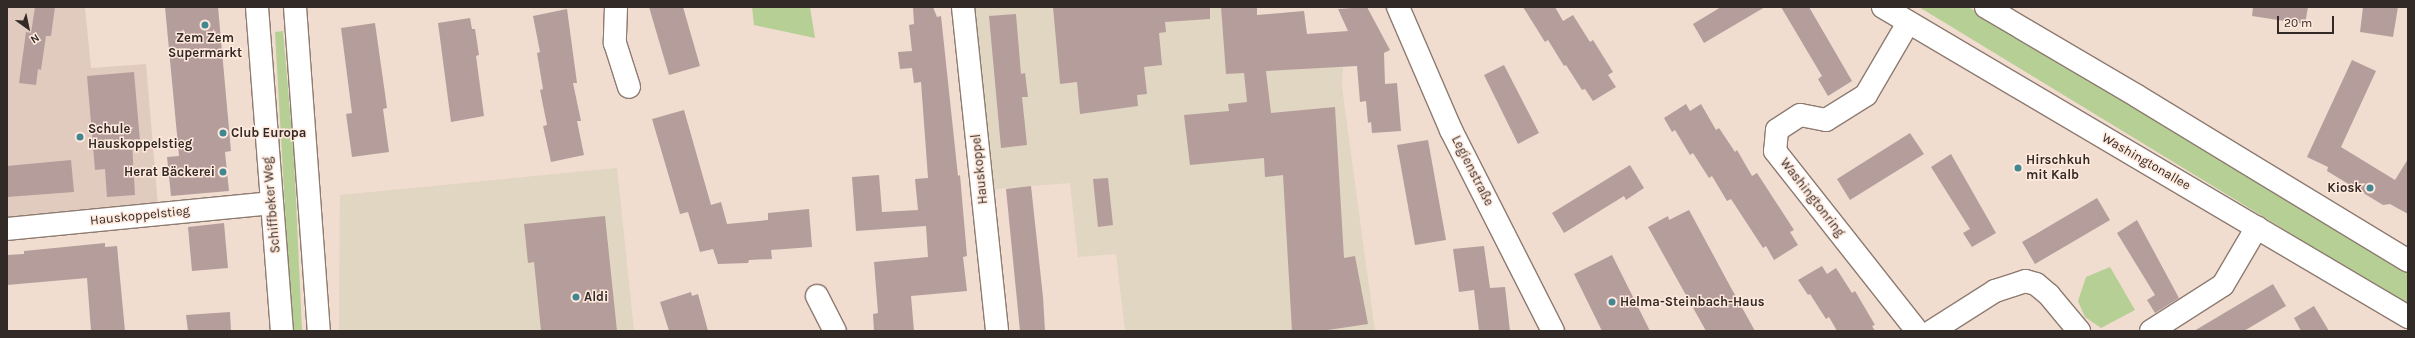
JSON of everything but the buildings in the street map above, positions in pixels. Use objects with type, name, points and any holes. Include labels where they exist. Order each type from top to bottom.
[{"type":"street","name":"Schiffbeker Weg","points":[[257,7],[282,331]]},
{"type":"street","points":[[295,7],[319,331]]},
{"type":"street","points":[[616,7],[615,43],[629,87]]},
{"type":"street","name":"Hauskoppel","points":[[963,7],[997,331]]},
{"type":"street","name":"Legienstraße","points":[[1398,7],[1451,130],[1553,331]]},
{"type":"street","name":"Washingtonallee","points":[[1884,7],[1908,23],[2408,317]]},
{"type":"street","points":[[1986,7],[2138,96],[2408,261]]},
{"type":"street","name":"Washingtonring","points":[[1908,23],[1866,96],[1826,120],[1800,115],[1777,130],[1775,151],[1917,331]]},
{"type":"street","name":"Hauskoppelstieg","points":[[7,229],[272,203]]},
{"type":"street","points":[[2151,331],[2223,285],[2257,227]]},
{"type":"street","points":[[1932,331],[1994,291],[2025,281],[2036,284],[2049,295],[2079,331]]},
{"type":"street","points":[[817,296],[835,331]]},
{"type":"shaded area","name":"Schule Hauskoppelstieg","points":[[7,7],[85,7],[91,68],[146,64],[158,206],[7,219]]},
{"type":"shaded area","points":[[973,7],[1257,7],[1257,15],[1304,11],[1307,42],[1343,66],[1342,87],[1375,331],[1125,331],[1116,254],[1078,257],[1070,183],[982,190]]},
{"type":"shaded area","points":[[617,168],[634,331],[339,331],[340,195]]},
{"type":"green space","points":[[752,7],[810,7],[815,38],[754,25]]},
{"type":"green space","points":[[1919,7],[1968,7],[2408,271],[2408,305]]},
{"type":"green space","points":[[283,31],[294,158],[302,331],[292,331],[275,32]]},
{"type":"green space","points":[[2110,267],[2135,310],[2101,328],[2085,317],[2078,301],[2086,277]]},
{"type":"place","name":"Zem Zem Supermarkt","points":[[205,25]]},
{"type":"place","name":"Club Europa","points":[[223,133]]},
{"type":"place","name":"Schule Hauskoppelstieg","points":[[80,137]]},
{"type":"place","name":"Hirschkuh mit Kalb","points":[[2018,168]]},
{"type":"place","name":"Herat Bäckerei","points":[[223,172]]},
{"type":"place","name":"Kiosk","points":[[2370,188]]},
{"type":"place","name":"Aldi","points":[[576,297]]},
{"type":"place","name":"Helma-Steinbach-Haus","points":[[1612,302]]}]
